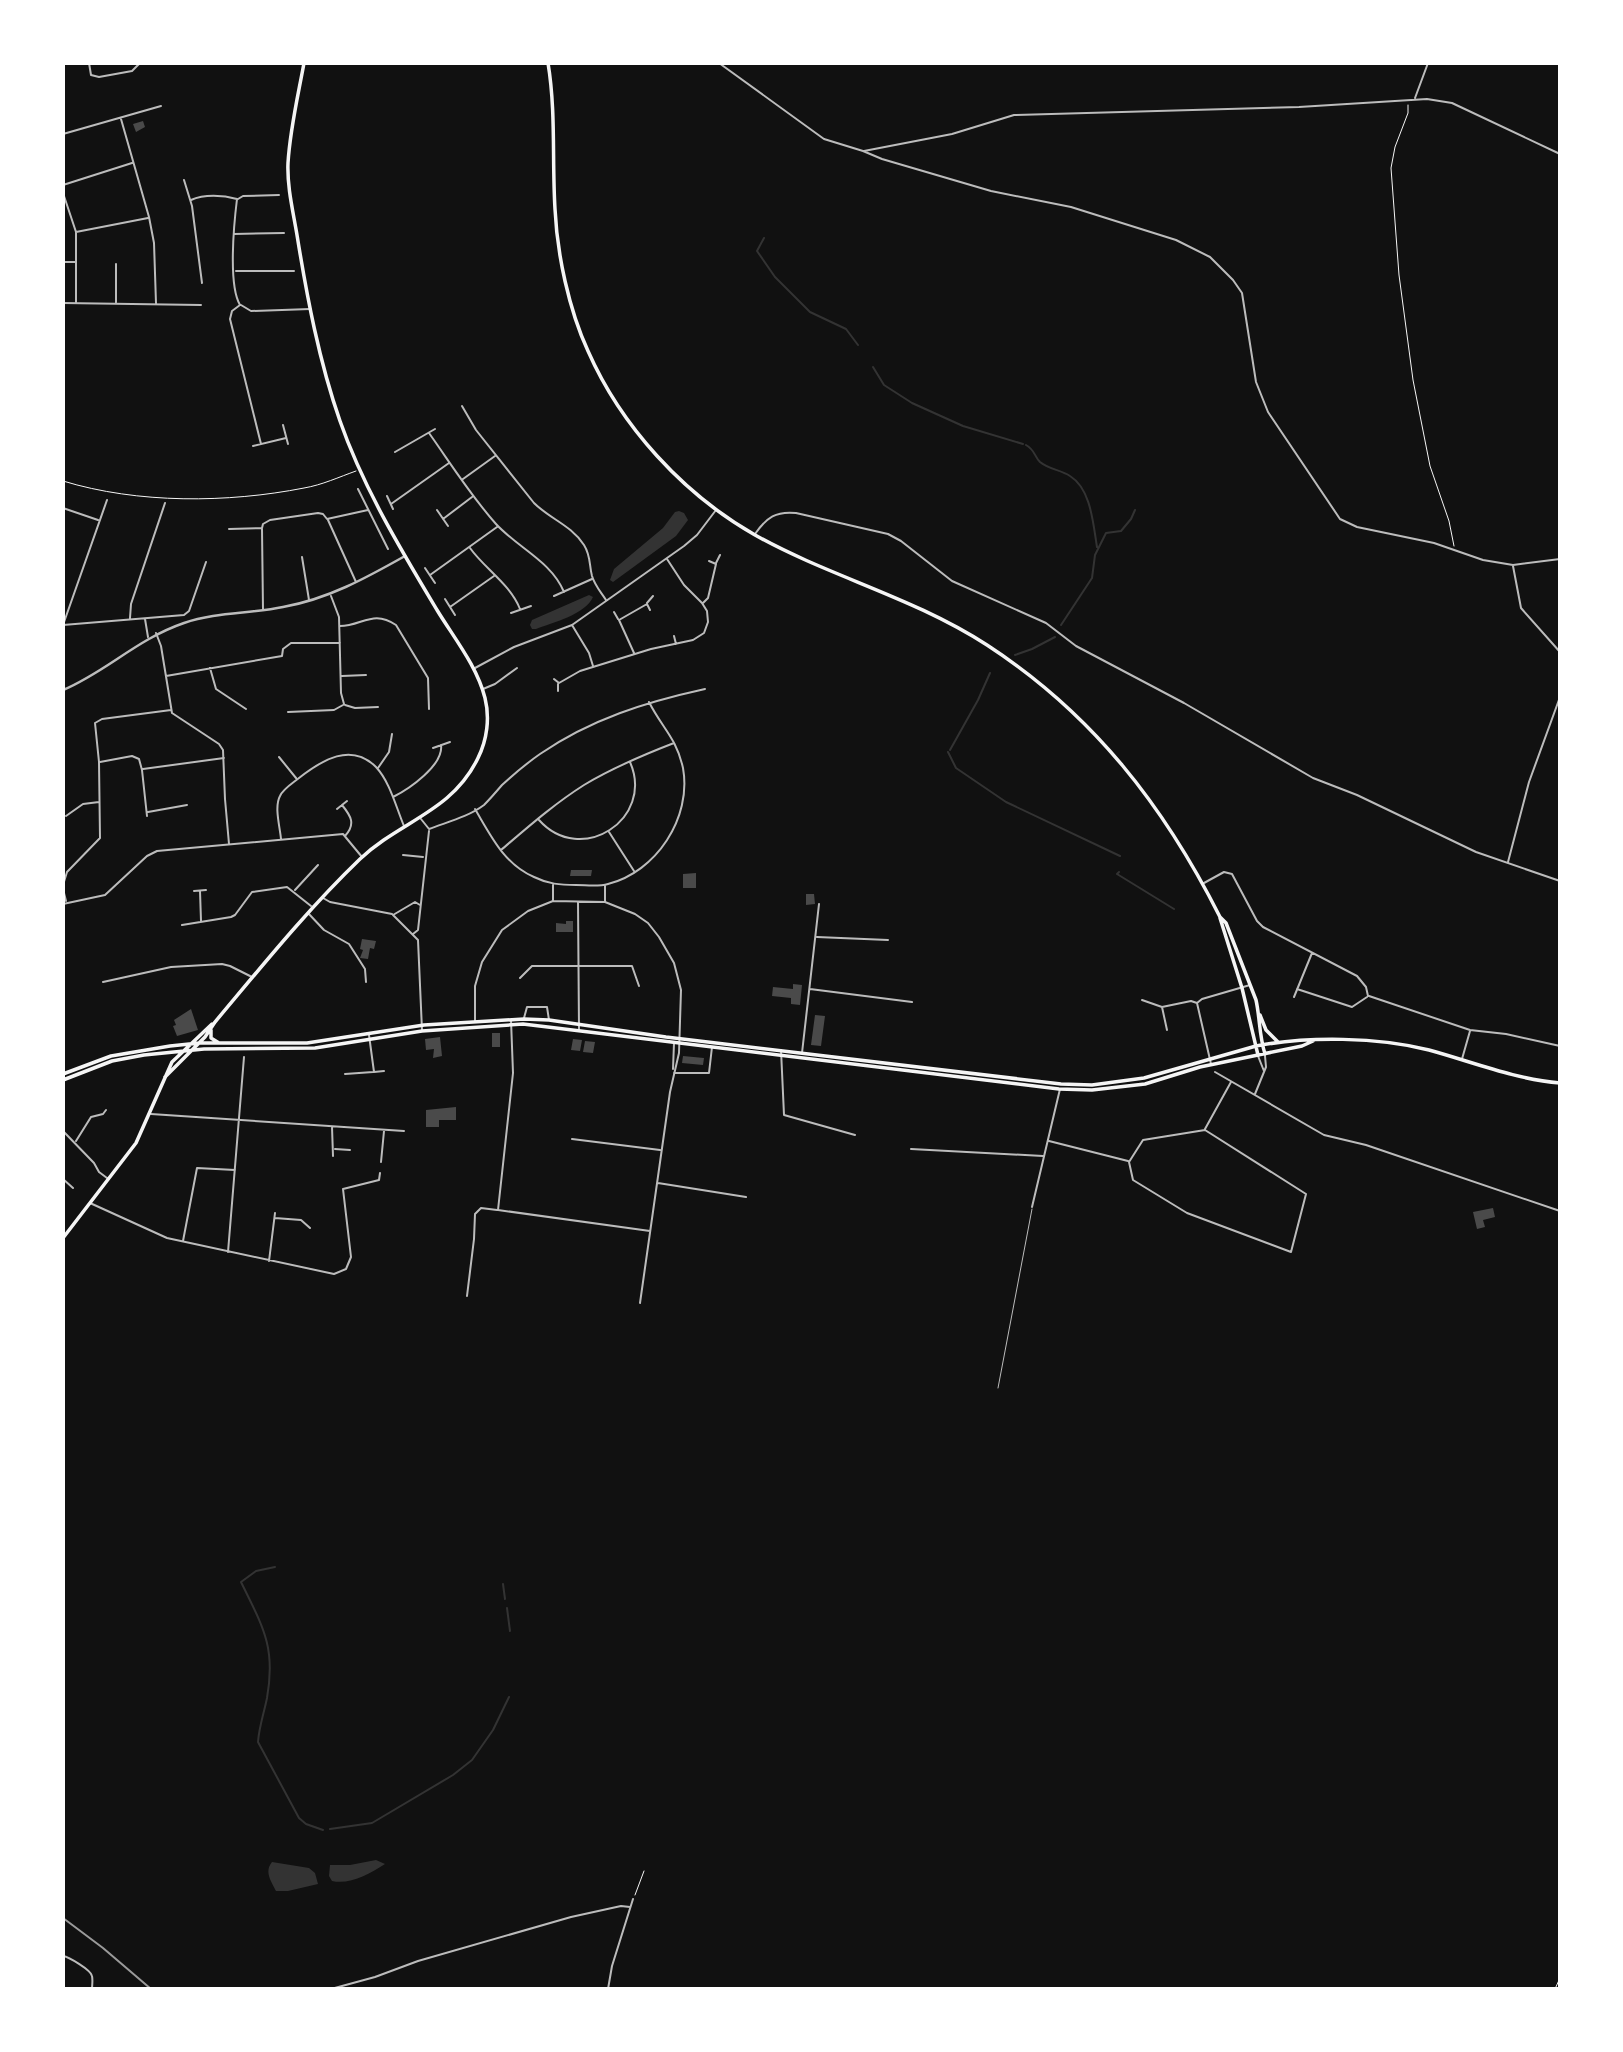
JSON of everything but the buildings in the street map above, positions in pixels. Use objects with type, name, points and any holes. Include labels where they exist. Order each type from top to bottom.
[{"type":"main road","points":[[168,1068],[189,1044],[215,1022],[307,912],[362,857],[377,844],[421,818],[457,788],[477,761],[487,733],[488,713],[473,668],[405,556],[349,446],[338,417],[310,309],[291,201],[288,163],[304,63]]},
{"type":"main road","points":[[548,63],[557,235],[567,283],[587,350],[618,404],[648,445],[679,478],[716,509],[755,535],[804,559],[905,600],[987,645],[1047,690],[1086,725],[1122,762],[1156,808],[1203,883],[1220,917],[1242,988],[1258,1055]]},
{"type":"main road","points":[[1220,917],[1226,923],[1266,1030],[1278,1042]]},
{"type":"main road","points":[[1259,1013],[1259,1028],[1265,1054]]},
{"type":"main road","points":[[63,1074],[111,1055],[189,1044],[307,1043],[475,1027],[524,1019],[781,1049],[886,1069],[1092,1090],[1145,1084],[1256,1046],[1314,1040],[1403,1045],[1516,1077],[1560,1083]]},
{"type":"main road","points":[[63,1080],[112,1060],[191,1051],[315,1048],[424,1025],[475,1021],[511,1022],[782,1055],[887,1063],[983,1078]]},
{"type":"main road","points":[[166,1077],[215,1022]]},
{"type":"main road","points":[[211,1029],[211,1038],[220,1044]]},
{"type":"main road","points":[[1211,1063],[1302,1046],[1314,1040]]},
{"type":"main road","points":[[63,1238],[136,1143],[166,1077],[167,1060],[159,1054]]},
{"type":"main road","points":[[886,1069],[887,1063]]},
{"type":"street","points":[[89,63],[91,75],[99,77],[132,71],[139,63]]},
{"type":"street","points":[[719,63],[824,139],[991,191],[1071,207],[1176,240],[1202,252],[1233,280],[1242,293],[1253,370],[1268,412],[1339,519],[1357,527],[1434,543],[1483,560],[1513,565],[1560,559]]},
{"type":"street","points":[[1415,99],[1428,63]]},
{"type":"street","points":[[863,151],[952,134],[1014,115],[1299,107],[1415,99],[1452,103],[1560,155]]},
{"type":"street","points":[[63,127],[64,133],[160,106]]},
{"type":"street","points":[[121,119],[154,243],[156,303]]},
{"type":"street","points":[[63,185],[134,163]]},
{"type":"street","points":[[184,180],[190,201],[202,283]]},
{"type":"street","points":[[63,193],[76,232],[76,303]]},
{"type":"street","points":[[190,201],[198,197],[228,196],[237,199],[243,196],[279,195]]},
{"type":"street","points":[[237,199],[233,234],[236,295],[240,305],[251,310],[310,309]]},
{"type":"street","points":[[76,232],[149,217]]},
{"type":"street","points":[[233,234],[284,233]]},
{"type":"street","points":[[63,262],[76,262]]},
{"type":"street","points":[[116,264],[116,302]]},
{"type":"street","points":[[235,271],[294,271]]},
{"type":"street","points":[[63,303],[201,305]]},
{"type":"street","points":[[240,305],[232,311],[230,319],[261,444]]},
{"type":"street","points":[[462,407],[495,456],[542,512],[573,530],[578,536],[589,554],[593,579],[607,601]]},
{"type":"street","points":[[283,425],[288,444]]},
{"type":"street","points":[[395,452],[435,429]]},
{"type":"street","points":[[429,433],[473,497],[498,526],[552,570],[564,592]]},
{"type":"street","points":[[253,446],[286,438]]},
{"type":"street","points":[[462,480],[495,456]]},
{"type":"street","points":[[391,504],[449,463]]},
{"type":"street","points":[[358,489],[388,549]]},
{"type":"street","points":[[387,496],[393,509]]},
{"type":"street","points":[[443,519],[473,497]]},
{"type":"street","points":[[107,500],[63,625],[181,616],[189,611],[206,562]]},
{"type":"street","points":[[131,619],[131,604],[165,503]]},
{"type":"street","points":[[63,508],[99,521]]},
{"type":"street","points":[[473,668],[514,647],[572,625],[697,535],[716,509]]},
{"type":"street","points":[[327,519],[368,510]]},
{"type":"street","points":[[437,510],[448,526]]},
{"type":"street","points":[[755,535],[769,517],[783,512],[887,534],[901,541],[952,581],[1046,623],[1070,642],[1184,703],[1313,778],[1357,795],[1476,852],[1560,881]]},
{"type":"street","points":[[263,610],[262,528],[267,521],[323,514],[356,583]]},
{"type":"street","points":[[430,575],[498,526]]},
{"type":"street","points":[[229,529],[262,528]]},
{"type":"street","points":[[470,548],[508,590],[520,609]]},
{"type":"street","points":[[702,603],[708,598],[720,555]]},
{"type":"street","points":[[63,690],[156,633],[205,617],[309,601],[356,583],[405,556]]},
{"type":"street","points":[[302,557],[309,601]]},
{"type":"street","points":[[559,683],[580,671],[634,654],[693,640],[704,633],[708,617],[702,603],[684,585],[667,558]]},
{"type":"street","points":[[709,561],[716,564]]},
{"type":"street","points":[[1513,565],[1521,608],[1560,652]]},
{"type":"street","points":[[425,568],[435,583]]},
{"type":"street","points":[[450,607],[495,576]]},
{"type":"street","points":[[554,596],[593,579]]},
{"type":"street","points":[[329,594],[337,609],[340,626],[344,704]]},
{"type":"street","points":[[619,620],[647,604],[653,596]]},
{"type":"street","points":[[445,599],[455,615]]},
{"type":"street","points":[[647,604],[650,610]]},
{"type":"street","points":[[511,613],[531,606]]},
{"type":"street","points":[[614,612],[634,654]]},
{"type":"street","points":[[340,626],[349,626],[372,617],[396,625],[428,678],[429,709]]},
{"type":"street","points":[[145,619],[148,637]]},
{"type":"street","points":[[572,625],[589,653],[593,667]]},
{"type":"street","points":[[156,633],[161,646],[171,710],[177,719],[222,747],[230,845]]},
{"type":"street","points":[[674,636],[676,645]]},
{"type":"street","points":[[165,676],[282,656],[283,649],[292,643],[340,643]]},
{"type":"street","points":[[210,667],[216,689],[246,709]]},
{"type":"street","points":[[482,689],[495,684],[516,668]]},
{"type":"street","points":[[341,676],[366,675]]},
{"type":"street","points":[[554,679],[559,683]]},
{"type":"street","points":[[558,691],[559,683]]},
{"type":"street","points":[[429,829],[484,805],[522,767],[556,744],[611,715],[649,702],[705,689]]},
{"type":"street","points":[[1508,863],[1529,782],[1560,697]]},
{"type":"street","points":[[475,809],[500,851],[517,867],[553,885],[605,885],[634,872],[661,849],[679,816],[684,787],[683,771],[675,742],[649,702]]},
{"type":"street","points":[[344,704],[355,708],[378,707]]},
{"type":"street","points":[[288,712],[334,710],[344,704]]},
{"type":"street","points":[[171,710],[98,720],[94,728],[99,762],[99,842],[67,872],[63,886],[64,903],[105,895],[147,856],[157,851],[343,834],[362,857]]},
{"type":"street","points":[[377,768],[389,752],[392,734]]},
{"type":"street","points":[[433,748],[450,742]]},
{"type":"street","points":[[500,851],[582,786],[629,761],[675,742]]},
{"type":"street","points":[[392,797],[426,774],[440,755],[442,745]]},
{"type":"street","points":[[281,840],[278,799],[281,794],[314,766],[337,755],[360,757],[377,768],[404,827]]},
{"type":"street","points":[[99,762],[132,756],[139,759],[147,814],[187,805]]},
{"type":"street","points":[[142,770],[224,757]]},
{"type":"street","points":[[279,757],[297,779]]},
{"type":"street","points":[[538,819],[550,830],[572,839],[594,838],[609,831],[621,821],[631,802],[634,776],[629,761]]},
{"type":"street","points":[[337,808],[347,801]]},
{"type":"street","points":[[66,816],[83,804],[100,802]]},
{"type":"street","points":[[342,805],[352,821],[351,829],[345,836]]},
{"type":"street","points":[[412,934],[418,930],[429,829],[421,818]]},
{"type":"street","points":[[609,831],[634,872]]},
{"type":"street","points":[[403,855],[425,858]]},
{"type":"street","points":[[294,891],[318,865]]},
{"type":"street","points":[[1203,883],[1224,872],[1232,874],[1257,921],[1263,927],[1357,976],[1364,984],[1368,996]]},
{"type":"street","points":[[553,885],[553,901]]},
{"type":"street","points":[[605,885],[605,902]]},
{"type":"street","points":[[181,925],[235,915],[249,894],[256,890],[284,886],[312,907]]},
{"type":"street","points":[[194,891],[206,890]]},
{"type":"street","points":[[200,891],[201,922]]},
{"type":"street","points":[[322,898],[330,902],[393,914],[418,940],[424,1025],[422,1031]]},
{"type":"street","points":[[475,1027],[475,986],[482,962],[491,945],[515,919],[528,911],[553,901],[605,902],[635,914],[648,923],[659,937],[674,963],[681,990],[673,1073],[640,1303]]},
{"type":"street","points":[[393,914],[415,902],[420,905]]},
{"type":"street","points":[[578,902],[578,1030]]},
{"type":"street","points":[[802,1055],[819,904]]},
{"type":"street","points":[[307,912],[324,930],[349,944],[365,969],[366,982]]},
{"type":"street","points":[[816,937],[888,940]]},
{"type":"street","points":[[1294,997],[1311,953]]},
{"type":"street","points":[[103,982],[171,967],[222,964],[230,965],[253,978]]},
{"type":"street","points":[[520,978],[533,966],[632,966],[639,986]]},
{"type":"street","points":[[1197,1003],[1202,999],[1251,985]]},
{"type":"street","points":[[809,989],[912,1002]]},
{"type":"street","points":[[1297,989],[1352,1007],[1366,1000],[1368,996]]},
{"type":"street","points":[[1368,996],[1470,1030],[1506,1034],[1560,1046]]},
{"type":"street","points":[[1142,1000],[1162,1007],[1191,1000],[1197,1003]]},
{"type":"street","points":[[1197,1003],[1211,1063]]},
{"type":"street","points":[[524,1019],[527,1007],[547,1007],[549,1020]]},
{"type":"street","points":[[1162,1007],[1167,1030]]},
{"type":"street","points":[[498,1210],[513,1073],[511,1022]]},
{"type":"street","points":[[1461,1060],[1470,1030]]},
{"type":"street","points":[[370,1037],[374,1072]]},
{"type":"street","points":[[673,1073],[676,1043]]},
{"type":"street","points":[[673,1073],[709,1073],[712,1046]]},
{"type":"street","points":[[781,1049],[784,1115],[855,1135]]},
{"type":"street","points":[[1255,1095],[1266,1068],[1265,1054]]},
{"type":"street","points":[[1258,1055],[1264,1072]]},
{"type":"street","points":[[228,1253],[244,1057]]},
{"type":"street","points":[[345,1074],[384,1071]]},
{"type":"street","points":[[1215,1072],[1324,1135],[1560,1211]]},
{"type":"street","points":[[1205,1130],[1232,1081]]},
{"type":"street","points":[[1032,1207],[1060,1087]]},
{"type":"street","points":[[76,1142],[92,1117],[103,1114],[106,1110]]},
{"type":"street","points":[[150,1114],[404,1131]]},
{"type":"street","points":[[332,1127],[334,1156]]},
{"type":"street","points":[[380,1162],[385,1130]]},
{"type":"street","points":[[1205,1130],[1306,1194],[1291,1252],[1187,1213],[1136,1184],[1129,1169],[1129,1161],[1141,1142],[1147,1138],[1205,1130]]},
{"type":"street","points":[[63,1131],[76,1142],[99,1172],[108,1178]]},
{"type":"street","points":[[63,1137],[66,1134]]},
{"type":"street","points":[[572,1139],[662,1150]]},
{"type":"street","points":[[1047,1140],[1129,1161]]},
{"type":"street","points":[[335,1149],[350,1150]]},
{"type":"street","points":[[911,1149],[1043,1156]]},
{"type":"street","points":[[182,1242],[197,1168],[236,1170]]},
{"type":"street","points":[[89,1202],[167,1238],[334,1274],[346,1269],[351,1257],[342,1191],[350,1186],[379,1180],[380,1173]]},
{"type":"street","points":[[65,1179],[73,1188]]},
{"type":"street","points":[[657,1183],[746,1197]]},
{"type":"street","points":[[467,1296],[475,1214],[481,1208],[651,1231]]},
{"type":"street","points":[[269,1262],[275,1213]]},
{"type":"street","points":[[274,1218],[301,1220],[310,1228]]},
{"type":"street","points":[[608,1989],[612,1966],[633,1899]]},
{"type":"street","points":[[331,1989],[571,1917],[621,1906],[630,1907]]},
{"type":"street","points":[[63,1956],[72,1958],[89,1971],[92,1989]]},
{"type":"lane","points":[[998,1388],[1032,1207]]},
{"type":"path","points":[[1408,99],[1408,113],[1395,146],[1391,169],[1399,275],[1413,380],[1430,466],[1446,512],[1455,550]]},
{"type":"path","points":[[63,481],[133,496],[224,497],[307,488],[360,468]]},
{"type":"path","points":[[633,1899],[644,1871]]},
{"type":"path","points":[[1555,1989],[1560,1978]]},
{"type":"shaded area","points":[[679,511],[684,513],[688,520],[676,536],[613,582],[610,580],[614,569]]},
{"type":"shaded area","points":[[589,595],[593,597],[589,603],[576,613],[532,629],[532,620]]},
{"type":"shaded area","points":[[376,1860],[385,1864],[359,1878],[339,1882],[332,1881],[329,1876],[330,1865],[350,1865]]},
{"type":"shaded area","points":[[272,1862],[309,1868],[315,1873],[318,1884],[276,1891],[268,1873]]},
{"type":"waterway","points":[[764,238],[757,251],[775,277],[810,312],[846,329],[858,345]]},
{"type":"waterway","points":[[873,367],[884,385],[912,403],[963,426],[1023,444]]},
{"type":"waterway","points":[[1026,445],[1040,462],[1070,476],[1083,489],[1090,507],[1097,547]]},
{"type":"waterway","points":[[1061,625],[1092,578],[1095,555],[1106,533],[1121,531],[1135,510]]},
{"type":"waterway","points":[[1015,655],[1055,637]]},
{"type":"waterway","points":[[950,750],[990,673]]},
{"type":"waterway","points":[[948,752],[956,768],[1006,802],[1120,856]]},
{"type":"waterway","points":[[1119,872],[1117,874],[1174,909]]},
{"type":"waterway","points":[[275,1567],[256,1571],[241,1582],[261,1625],[269,1651],[267,1698],[258,1742],[299,1818],[306,1824],[323,1830]]},
{"type":"waterway","points":[[503,1584],[505,1599]]},
{"type":"waterway","points":[[507,1608],[510,1631]]},
{"type":"waterway","points":[[330,1829],[372,1823],[453,1775],[472,1760],[493,1730],[509,1697]]},
{"type":"railway","points":[[63,1918],[151,1989]]}]
